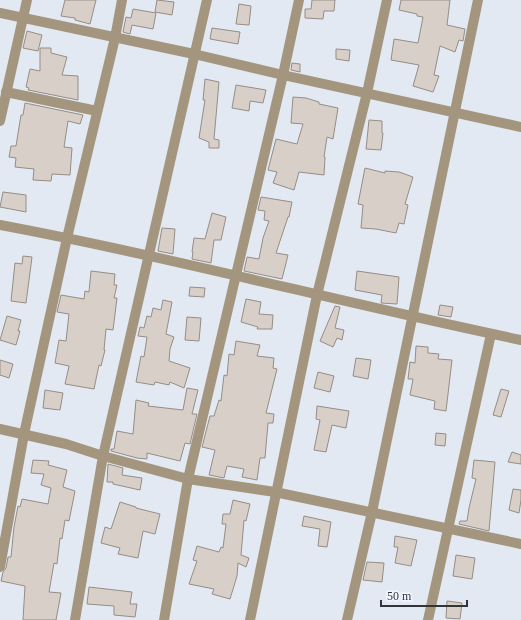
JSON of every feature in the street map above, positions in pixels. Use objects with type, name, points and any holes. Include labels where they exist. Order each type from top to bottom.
[{"type":"street","points":[[0,121],[27,0]]},
{"type":"street","points":[[0,567],[24,434],[67,238],[115,38],[122,0]]},
{"type":"street","points":[[75,620],[103,456],[206,0]]},
{"type":"street","points":[[164,620],[188,479],[283,75],[299,0]]},
{"type":"street","points":[[250,620],[275,492],[317,295],[367,93],[387,0]]},
{"type":"street","points":[[347,620],[372,512],[478,0]]},
{"type":"street","points":[[0,13],[194,54],[521,127]]},
{"type":"street","points":[[6,92],[97,111]]},
{"type":"street","points":[[0,225],[149,255],[412,318],[521,340]]},
{"type":"street","points":[[428,620],[491,334]]},
{"type":"street","points":[[0,429],[66,444],[103,456],[188,479],[275,492],[521,544]]},
{"type":"building","points":[[65,0],[96,0],[90,24],[75,20],[75,18],[61,16]]},
{"type":"building","points":[[157,0],[174,2],[172,15],[155,12]]},
{"type":"building","points":[[312,0],[335,0],[334,11],[324,11],[323,19],[305,18],[305,9],[311,9]]},
{"type":"building","points":[[401,0],[450,0],[447,25],[465,29],[463,41],[459,40],[455,52],[440,46],[434,75],[439,76],[433,92],[413,86],[419,65],[391,60],[394,39],[418,43],[423,17],[399,10]]},
{"type":"building","points":[[239,4],[251,6],[249,25],[236,24]]},
{"type":"building","points":[[133,9],[156,13],[153,29],[132,25],[130,34],[123,32],[126,17],[131,18]]},
{"type":"building","points":[[212,28],[240,32],[238,44],[210,39]]},
{"type":"building","points":[[27,31],[42,35],[38,51],[23,48]]},
{"type":"building","points":[[40,48],[51,48],[51,53],[67,57],[62,75],[78,76],[78,100],[28,90],[29,88],[26,87],[30,69],[40,71]]},
{"type":"building","points":[[336,49],[350,50],[349,61],[336,59]]},
{"type":"building","points":[[292,63],[300,64],[300,72],[291,70]]},
{"type":"building","points":[[205,79],[219,82],[214,139],[219,140],[219,148],[209,148],[209,142],[199,138],[205,100],[203,100]]},
{"type":"building","points":[[236,85],[266,90],[263,103],[250,101],[249,111],[232,108]]},
{"type":"building","points":[[293,97],[306,98],[319,102],[319,104],[338,108],[333,139],[327,137],[324,157],[324,175],[299,172],[294,190],[273,183],[277,172],[268,170],[276,139],[297,144],[303,124],[291,123]]},
{"type":"building","points":[[25,103],[83,115],[80,124],[68,121],[64,147],[72,148],[70,175],[52,174],[51,181],[33,180],[34,169],[15,167],[16,158],[9,157],[11,146],[16,146],[21,115],[23,115]]},
{"type":"building","points":[[369,120],[382,121],[383,133],[381,150],[366,149]]},
{"type":"building","points":[[365,168],[385,173],[385,171],[399,172],[413,177],[405,204],[408,205],[404,224],[399,223],[396,233],[361,228],[363,205],[358,204]]},
{"type":"building","points":[[3,192],[26,195],[26,212],[0,207]]},
{"type":"building","points":[[261,197],[292,202],[289,217],[276,253],[288,255],[282,279],[244,271],[247,257],[259,259],[263,238],[269,221],[264,220],[265,211],[258,210]]},
{"type":"building","points":[[212,213],[226,217],[221,240],[214,240],[211,263],[192,259],[194,238],[205,239]]},
{"type":"building","points":[[162,228],[175,229],[173,254],[158,251]]},
{"type":"building","points":[[23,256],[32,257],[26,303],[11,301],[15,263],[22,264]]},
{"type":"building","points":[[91,271],[115,274],[114,285],[117,285],[114,298],[117,298],[113,330],[106,329],[105,350],[101,366],[99,365],[94,389],[65,384],[69,366],[55,363],[59,340],[66,341],[69,314],[57,312],[61,295],[84,299],[85,291],[89,292]]},
{"type":"building","points":[[357,271],[399,277],[397,304],[381,303],[382,295],[355,290]]},
{"type":"building","points":[[190,287],[205,288],[204,297],[189,296]]},
{"type":"building","points":[[246,299],[261,302],[259,314],[273,315],[272,329],[257,329],[258,327],[241,322]]},
{"type":"building","points":[[163,300],[172,302],[166,334],[174,337],[170,349],[169,361],[190,368],[184,388],[170,382],[169,385],[155,382],[154,385],[136,382],[141,356],[144,357],[147,337],[138,336],[140,327],[144,328],[147,316],[151,317],[153,308],[161,310]]},
{"type":"building","points":[[440,305],[453,307],[451,317],[438,315]]},
{"type":"building","points":[[335,306],[340,307],[335,328],[344,330],[342,340],[337,338],[333,347],[320,341]]},
{"type":"building","points":[[7,316],[21,320],[16,345],[0,340]]},
{"type":"building","points":[[187,317],[201,318],[199,341],[185,340]]},
{"type":"building","points":[[236,341],[260,345],[257,356],[274,358],[273,368],[277,369],[266,413],[274,414],[273,423],[268,423],[265,458],[260,458],[257,480],[242,477],[244,469],[227,466],[224,478],[209,475],[215,450],[202,447],[210,416],[214,416],[219,400],[221,401],[224,375],[227,376],[229,354],[234,355]]},
{"type":"building","points":[[416,346],[428,347],[428,353],[439,354],[438,359],[452,360],[446,411],[434,409],[435,401],[410,395],[413,379],[408,379],[410,362],[415,363]]},
{"type":"building","points":[[356,358],[371,360],[368,379],[353,376]]},
{"type":"building","points":[[0,360],[13,364],[9,378],[0,375]]},
{"type":"building","points":[[318,372],[334,376],[330,392],[314,388]]},
{"type":"building","points":[[187,388],[198,390],[192,414],[197,414],[190,444],[185,443],[180,461],[147,453],[147,459],[137,458],[111,451],[111,449],[114,449],[117,431],[133,434],[136,400],[149,403],[148,406],[183,410]]},
{"type":"building","points":[[501,389],[509,391],[501,417],[493,415]]},
{"type":"building","points":[[45,390],[63,393],[60,410],[43,408]]},
{"type":"building","points":[[317,406],[349,411],[346,428],[332,425],[326,452],[314,450],[320,420],[316,419]]},
{"type":"building","points":[[436,433],[446,434],[445,446],[435,445]]},
{"type":"building","points":[[512,452],[521,455],[521,464],[508,462]]},
{"type":"building","points":[[33,460],[49,461],[48,465],[67,470],[63,487],[75,491],[69,521],[65,520],[62,539],[60,538],[57,564],[54,563],[49,592],[61,593],[56,620],[23,620],[25,586],[1,581],[8,557],[11,557],[14,527],[18,506],[20,507],[22,499],[48,504],[51,488],[41,485],[44,474],[31,473]]},
{"type":"building","points":[[474,460],[495,462],[489,531],[459,524],[460,521],[467,521],[476,479],[472,478]]},
{"type":"building","points":[[108,464],[123,468],[122,475],[142,478],[140,490],[113,484],[113,482],[107,482]]},
{"type":"building","points":[[513,489],[521,490],[519,513],[509,510]]},
{"type":"building","points":[[233,500],[250,504],[246,521],[244,520],[241,555],[249,558],[246,567],[238,563],[237,576],[230,599],[212,594],[214,589],[189,584],[197,561],[193,560],[197,546],[219,552],[221,547],[223,548],[226,524],[222,524],[223,514],[230,514]]},
{"type":"building","points":[[120,502],[160,514],[155,534],[143,531],[138,558],[118,554],[120,548],[101,543],[105,527],[111,529]]},
{"type":"building","points":[[304,516],[331,522],[327,547],[318,546],[320,529],[302,526]]},
{"type":"building","points":[[395,536],[417,540],[411,566],[395,563],[398,547],[394,547]]},
{"type":"building","points":[[456,555],[475,558],[472,579],[453,576]]},
{"type":"building","points":[[367,562],[384,563],[382,582],[363,580]]},
{"type":"building","points":[[89,587],[132,592],[130,604],[137,604],[135,617],[114,615],[114,606],[87,604]]},
{"type":"building","points":[[447,601],[462,603],[460,619],[446,618]]}]
